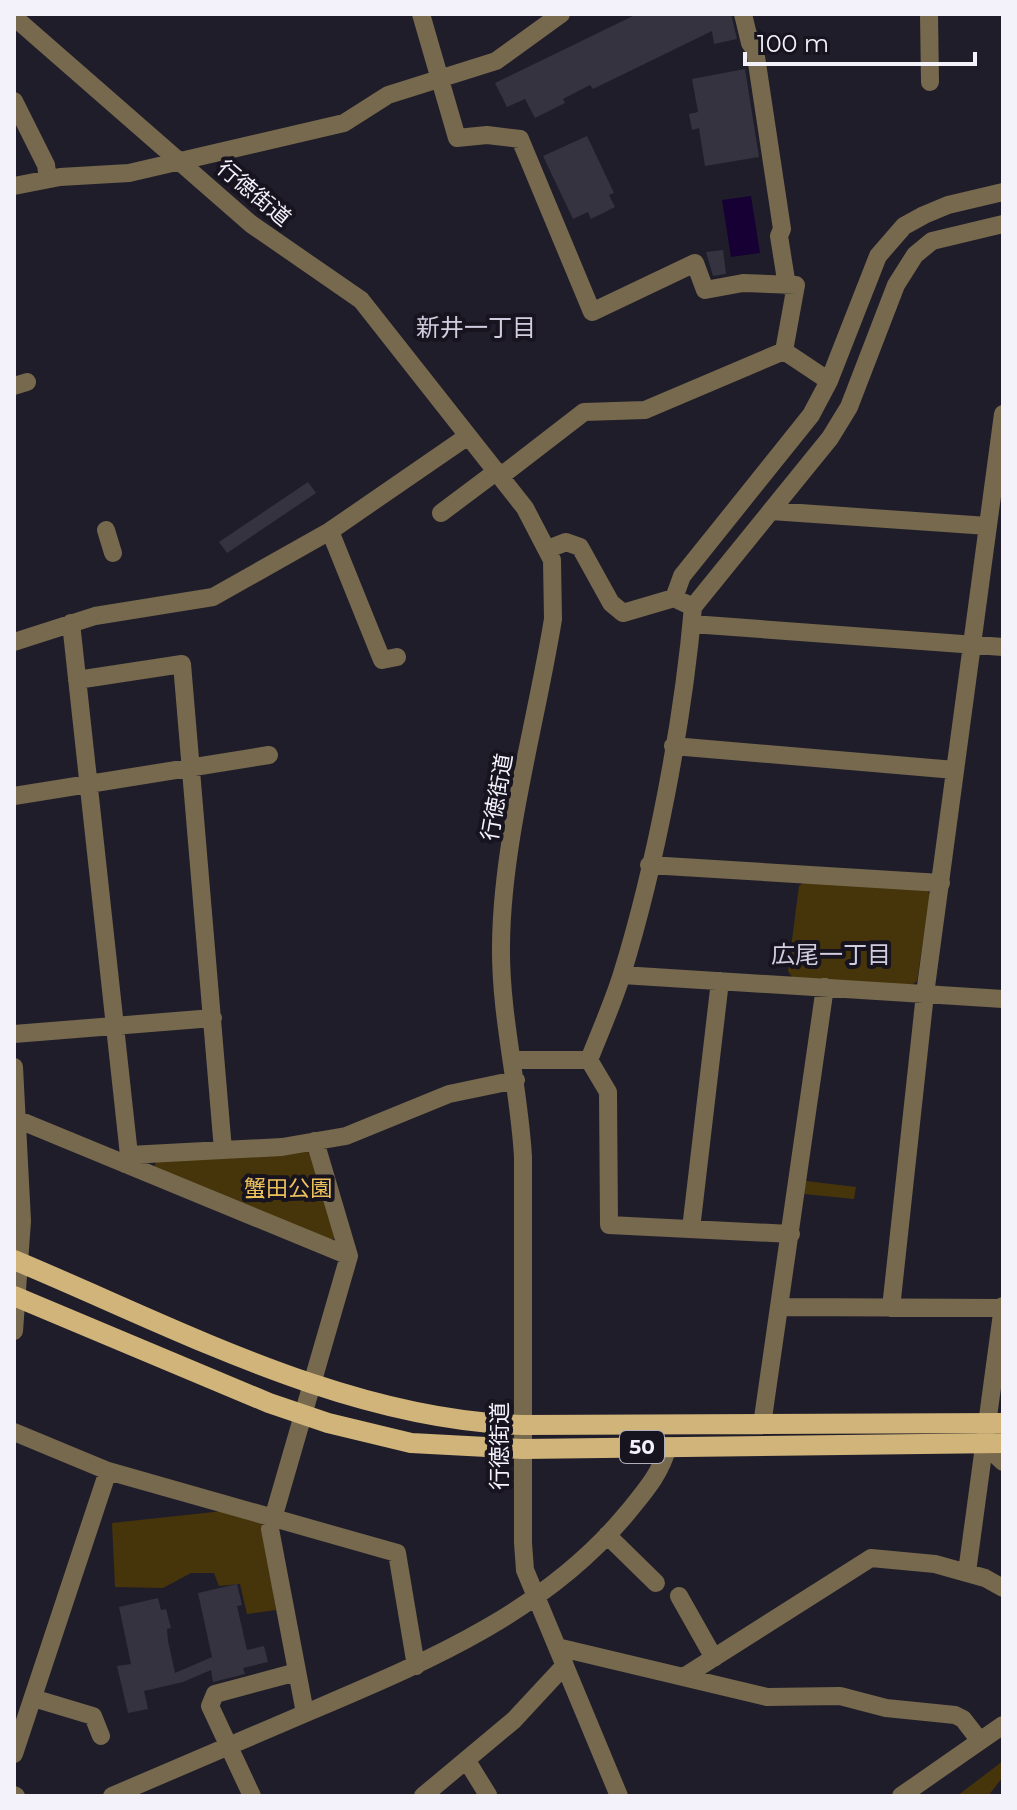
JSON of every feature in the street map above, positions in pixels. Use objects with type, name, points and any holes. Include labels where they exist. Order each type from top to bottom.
[{"type":"main road","name":"50","points":[[17,1261],[313,1384],[428,1414],[523,1425],[762,1425],[994,1433]]},
{"type":"main road","name":"50","points":[[16,1297],[303,1416],[411,1443],[523,1449],[994,1433]]},
{"type":"street","points":[[421,14],[457,138],[487,135],[520,139],[592,312],[695,263],[705,290],[743,283],[796,285],[784,351]]},
{"type":"street","points":[[14,186],[48,179],[129,173],[344,123],[388,95],[496,61],[561,14]]},
{"type":"street","points":[[743,14],[750,43],[755,50],[782,229],[779,236],[787,286]]},
{"type":"street","points":[[929,14],[930,82]]},
{"type":"street","name":"行徳街道","points":[[14,17],[266,235],[361,300],[525,508],[548,549],[555,582],[553,619],[502,916],[503,1003],[516,1080],[523,1157],[525,1570],[619,1796]]},
{"type":"street","points":[[14,101],[46,165],[48,179]]},
{"type":"street","points":[[674,598],[682,576],[811,415],[829,381],[867,277],[894,236],[904,226],[948,205],[1003,192]]},
{"type":"street","points":[[589,1060],[622,975],[649,865],[673,746],[692,616],[830,438],[849,407],[896,285],[915,255],[932,241],[1003,224]]},
{"type":"street","points":[[784,351],[829,381]]},
{"type":"street","points":[[441,513],[584,412],[645,410],[784,351]]},
{"type":"street","points":[[891,1308],[925,994],[1003,414]]},
{"type":"street","points":[[14,642],[71,623],[213,597],[330,531],[468,436]]},
{"type":"street","points":[[771,511],[988,526]]},
{"type":"street","points":[[106,530],[113,553]]},
{"type":"street","points":[[330,531],[382,660],[397,657]]},
{"type":"street","points":[[548,549],[566,542],[580,547],[611,603],[623,613],[674,598]]},
{"type":"street","points":[[674,598],[692,616],[1003,647]]},
{"type":"street","points":[[71,623],[127,1159]]},
{"type":"street","points":[[77,680],[182,664],[223,1150]]},
{"type":"street","points":[[673,746],[955,770]]},
{"type":"street","points":[[14,796],[269,755]]},
{"type":"street","points":[[649,865],[941,883]]},
{"type":"street","points":[[622,975],[1003,999]]},
{"type":"street","points":[[691,1229],[720,981]]},
{"type":"street","points":[[762,1425],[825,987]]},
{"type":"street","points":[[14,1034],[213,1018]]},
{"type":"street","points":[[513,1060],[589,1060]]},
{"type":"street","points":[[589,1060],[608,1092],[609,1225],[791,1234]]},
{"type":"street","points":[[14,1067],[17,1261],[14,1331]]},
{"type":"street","points":[[127,1159],[315,1141],[356,1133],[449,1094],[516,1080]]},
{"type":"street","points":[[16,1119],[127,1159],[349,1256]]},
{"type":"street","points":[[305,1713],[270,1529],[349,1256],[315,1141]]},
{"type":"street","points":[[780,1307],[1003,1307],[994,1433],[1003,1462]]},
{"type":"street","points":[[967,1572],[994,1433],[1003,1405]]},
{"type":"street","points":[[14,1432],[108,1471],[397,1553],[416,1666]]},
{"type":"street","points":[[112,1796],[416,1666],[536,1597],[557,1582],[607,1535],[662,1470],[668,1446]]},
{"type":"street","points":[[14,1754],[108,1471]]},
{"type":"street","points":[[607,1535],[656,1583]]},
{"type":"street","points":[[685,1676],[871,1558],[922,1562],[967,1572],[1003,1588]]},
{"type":"street","points":[[677,1600],[714,1658]]},
{"type":"street","points":[[557,1647],[767,1697],[840,1696],[886,1708],[955,1715],[963,1719],[980,1741]]},
{"type":"street","points":[[423,1796],[514,1720],[565,1665]]},
{"type":"street","points":[[252,1796],[210,1706],[215,1694],[297,1672]]},
{"type":"street","points":[[33,1698],[93,1716],[101,1736]]},
{"type":"street","points":[[901,1796],[1003,1725]]},
{"type":"street","points":[[467,1761],[488,1795]]},
{"type":"green space","points":[[806,881],[927,890],[930,895],[917,981],[912,985],[792,977],[788,971],[799,886]]},
{"type":"green space","name":"蟹田公園","points":[[306,1150],[312,1156],[337,1236],[331,1241],[154,1169],[156,1161]]},
{"type":"green space","points":[[806,1181],[856,1187],[854,1199],[804,1194]]},
{"type":"green space","points":[[223,1511],[260,1522],[263,1527],[276,1610],[247,1614],[240,1584],[219,1586],[214,1573],[191,1573],[163,1588],[115,1587],[112,1523]]},
{"type":"green space","points":[[1003,1761],[1003,1777],[988,1796],[957,1796]]},
{"type":"shaded area","points":[[751,196],[760,253],[731,257],[722,200]]},
{"type":"building","points":[[637,14],[731,14],[737,39],[714,44],[712,31],[593,89],[590,85],[563,99],[565,103],[535,118],[525,99],[507,107],[495,83]]},
{"type":"building","points":[[745,69],[759,157],[705,166],[699,128],[692,130],[689,114],[698,112],[692,79]]},
{"type":"building","points":[[587,136],[614,193],[609,195],[615,207],[591,219],[588,212],[573,219],[543,156]]},
{"type":"building","points":[[723,250],[726,274],[713,276],[706,252]]},
{"type":"building","points":[[308,482],[316,493],[227,553],[219,542]]},
{"type":"building","points":[[237,1584],[242,1605],[237,1606],[247,1650],[264,1646],[268,1662],[243,1668],[245,1674],[213,1682],[211,1670],[183,1682],[144,1691],[148,1709],[128,1713],[117,1666],[131,1664],[119,1607],[158,1598],[161,1610],[166,1609],[171,1628],[167,1629],[168,1641],[175,1673],[212,1657],[198,1593]]},
{"type":"district","name":"新井一丁目","points":[[476,327]]},
{"type":"district","name":"広尾一丁目","points":[[831,954]]}]
